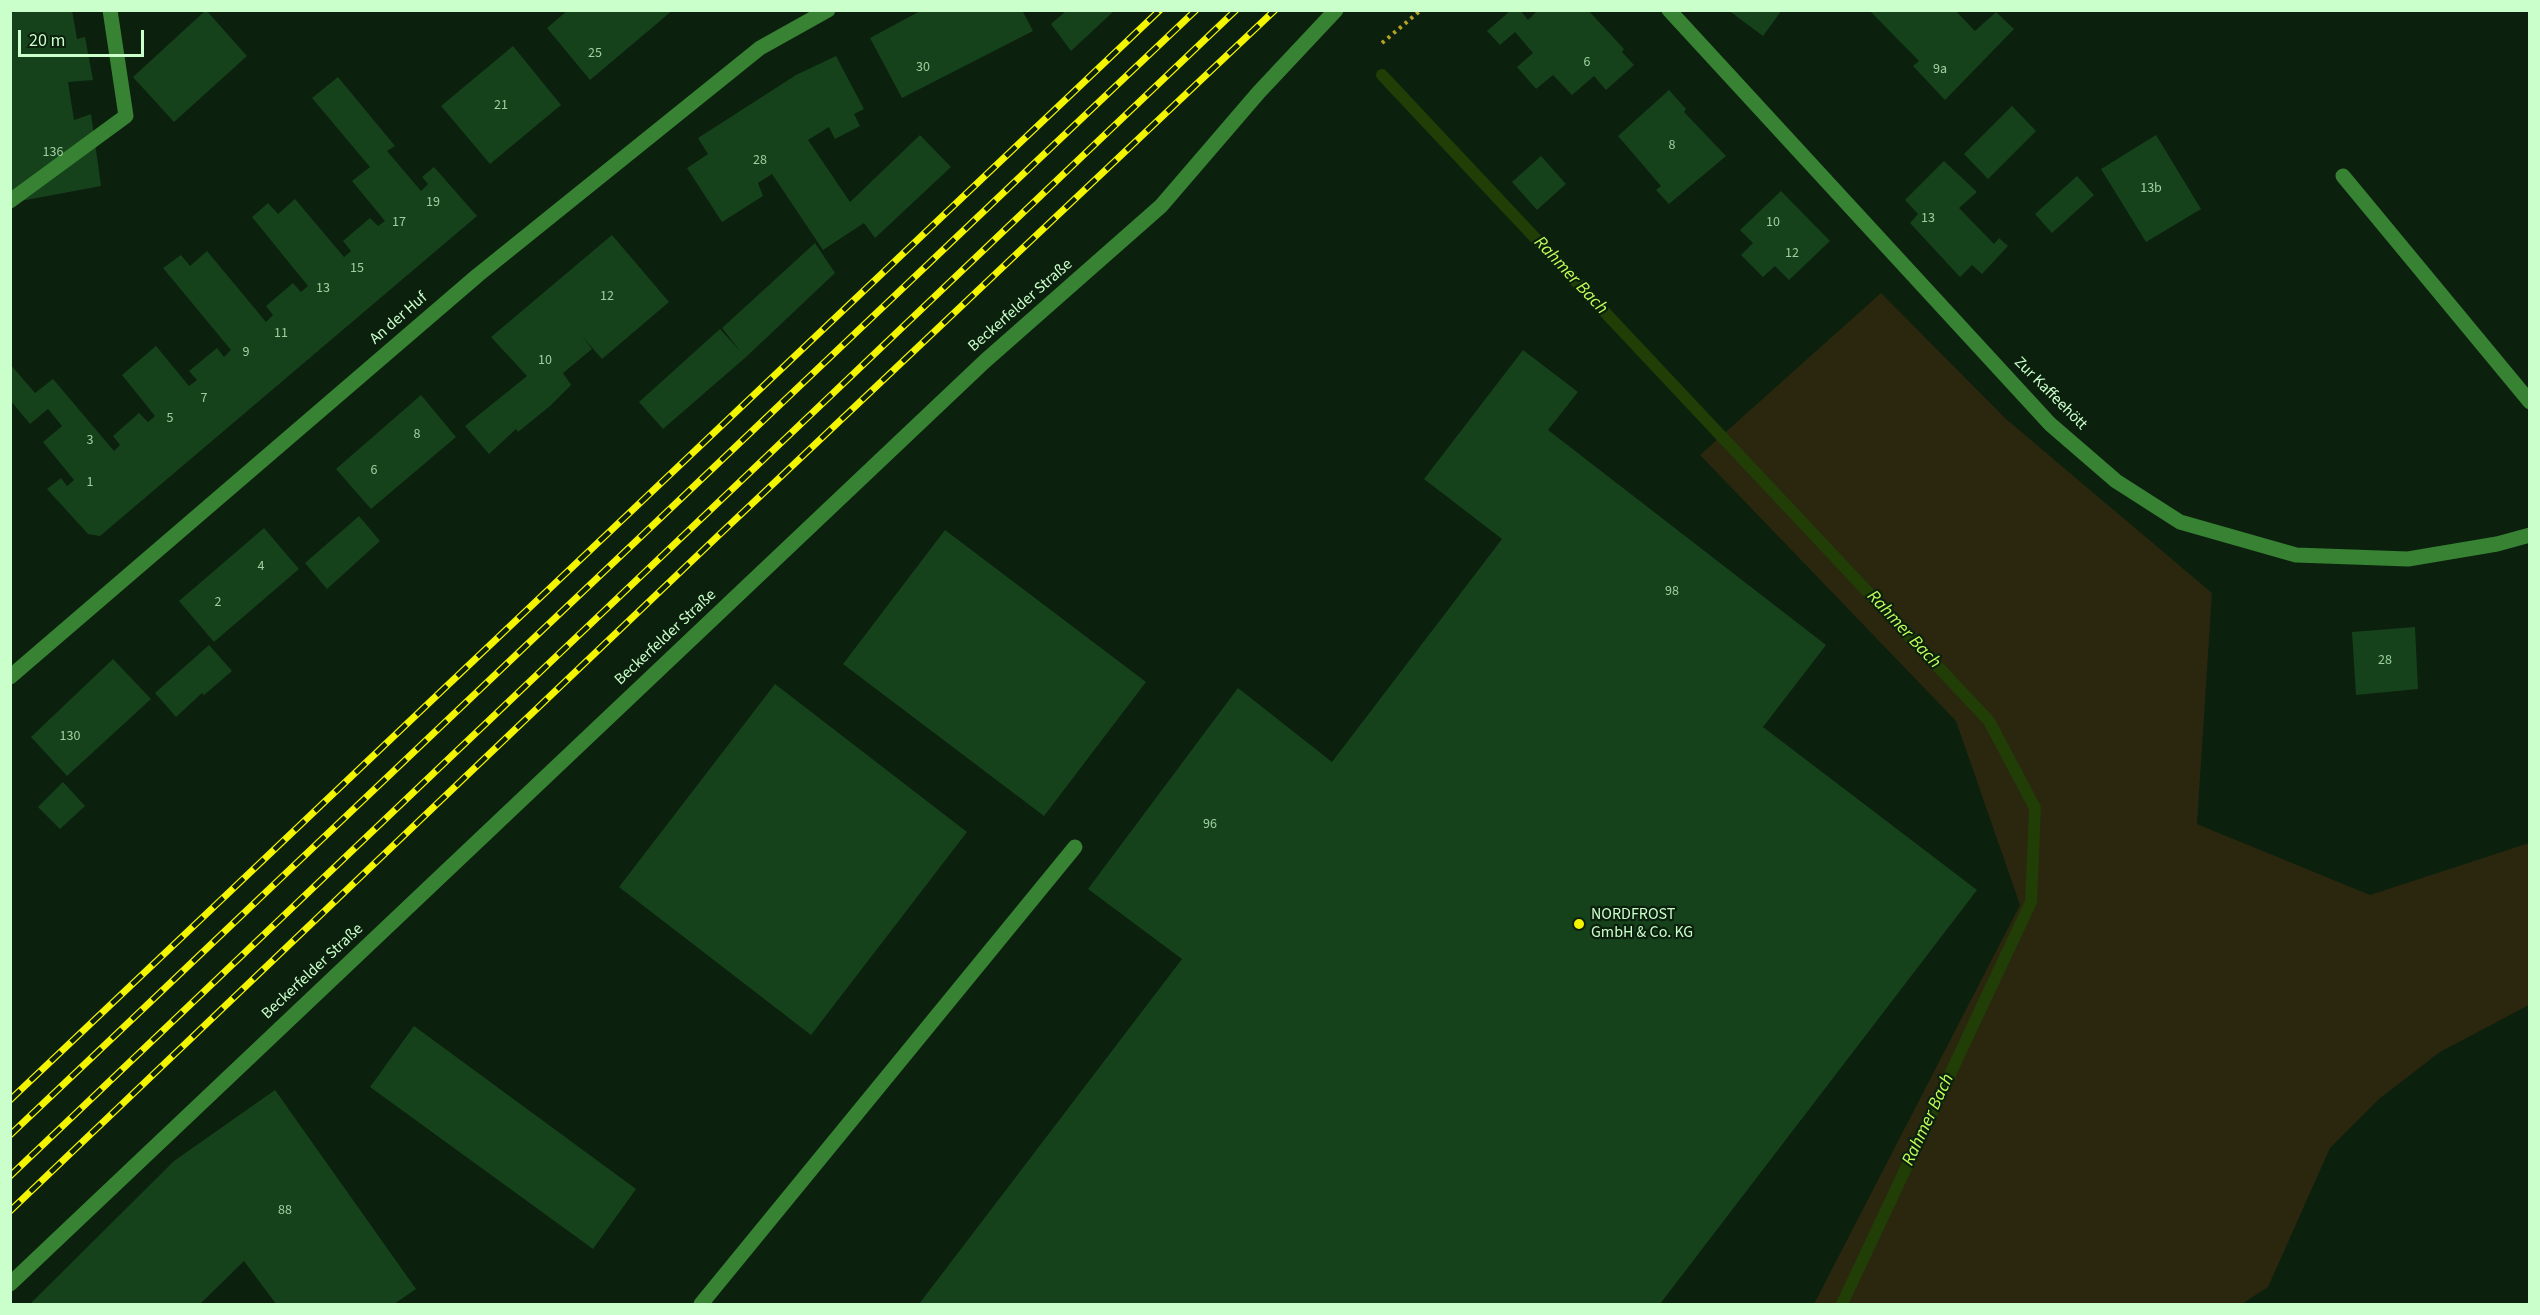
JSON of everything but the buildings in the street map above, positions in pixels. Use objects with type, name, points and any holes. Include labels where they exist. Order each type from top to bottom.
[{"type":"street","points":[[10,201],[126,116],[110,10]]},
{"type":"street","name":"An der Huf","points":[[10,677],[478,275],[760,48],[828,10]]},
{"type":"street","name":"Beckerfelder Straße","points":[[10,1284],[985,361],[1161,206],[1259,92],[1336,10]]},
{"type":"street","name":"Zur Kaffeehött","points":[[1669,10],[2050,424],[2116,481],[2181,522],[2296,555],[2408,559],[2497,544],[2529,535]]},
{"type":"street","points":[[2343,176],[2529,402]]},
{"type":"street","points":[[701,1305],[1075,847]]},
{"type":"path","points":[[1382,43],[1421,10]]},
{"type":"shaded area","points":[[1881,293],[2006,419],[2212,593],[2197,824],[2370,895],[2529,843],[2529,1005],[2440,1052],[2379,1099],[2330,1148],[2268,1287],[2242,1304],[1814,1304],[2020,905],[1956,721],[1700,455]]},
{"type":"waterway","name":"Rahmer Bach","points":[[1382,75],[1989,721],[2035,808],[2031,902],[1842,1304]]},
{"type":"railway","points":[[10,1100],[1160,10]]},
{"type":"railway","points":[[10,1135],[1196,10]]},
{"type":"railway","points":[[10,1176],[1236,10]]},
{"type":"railway","points":[[10,1211],[720,534],[1275,10]]},
{"type":"place","name":"NORDFROST GmbH & Co. KG","points":[[1579,924]]}]
